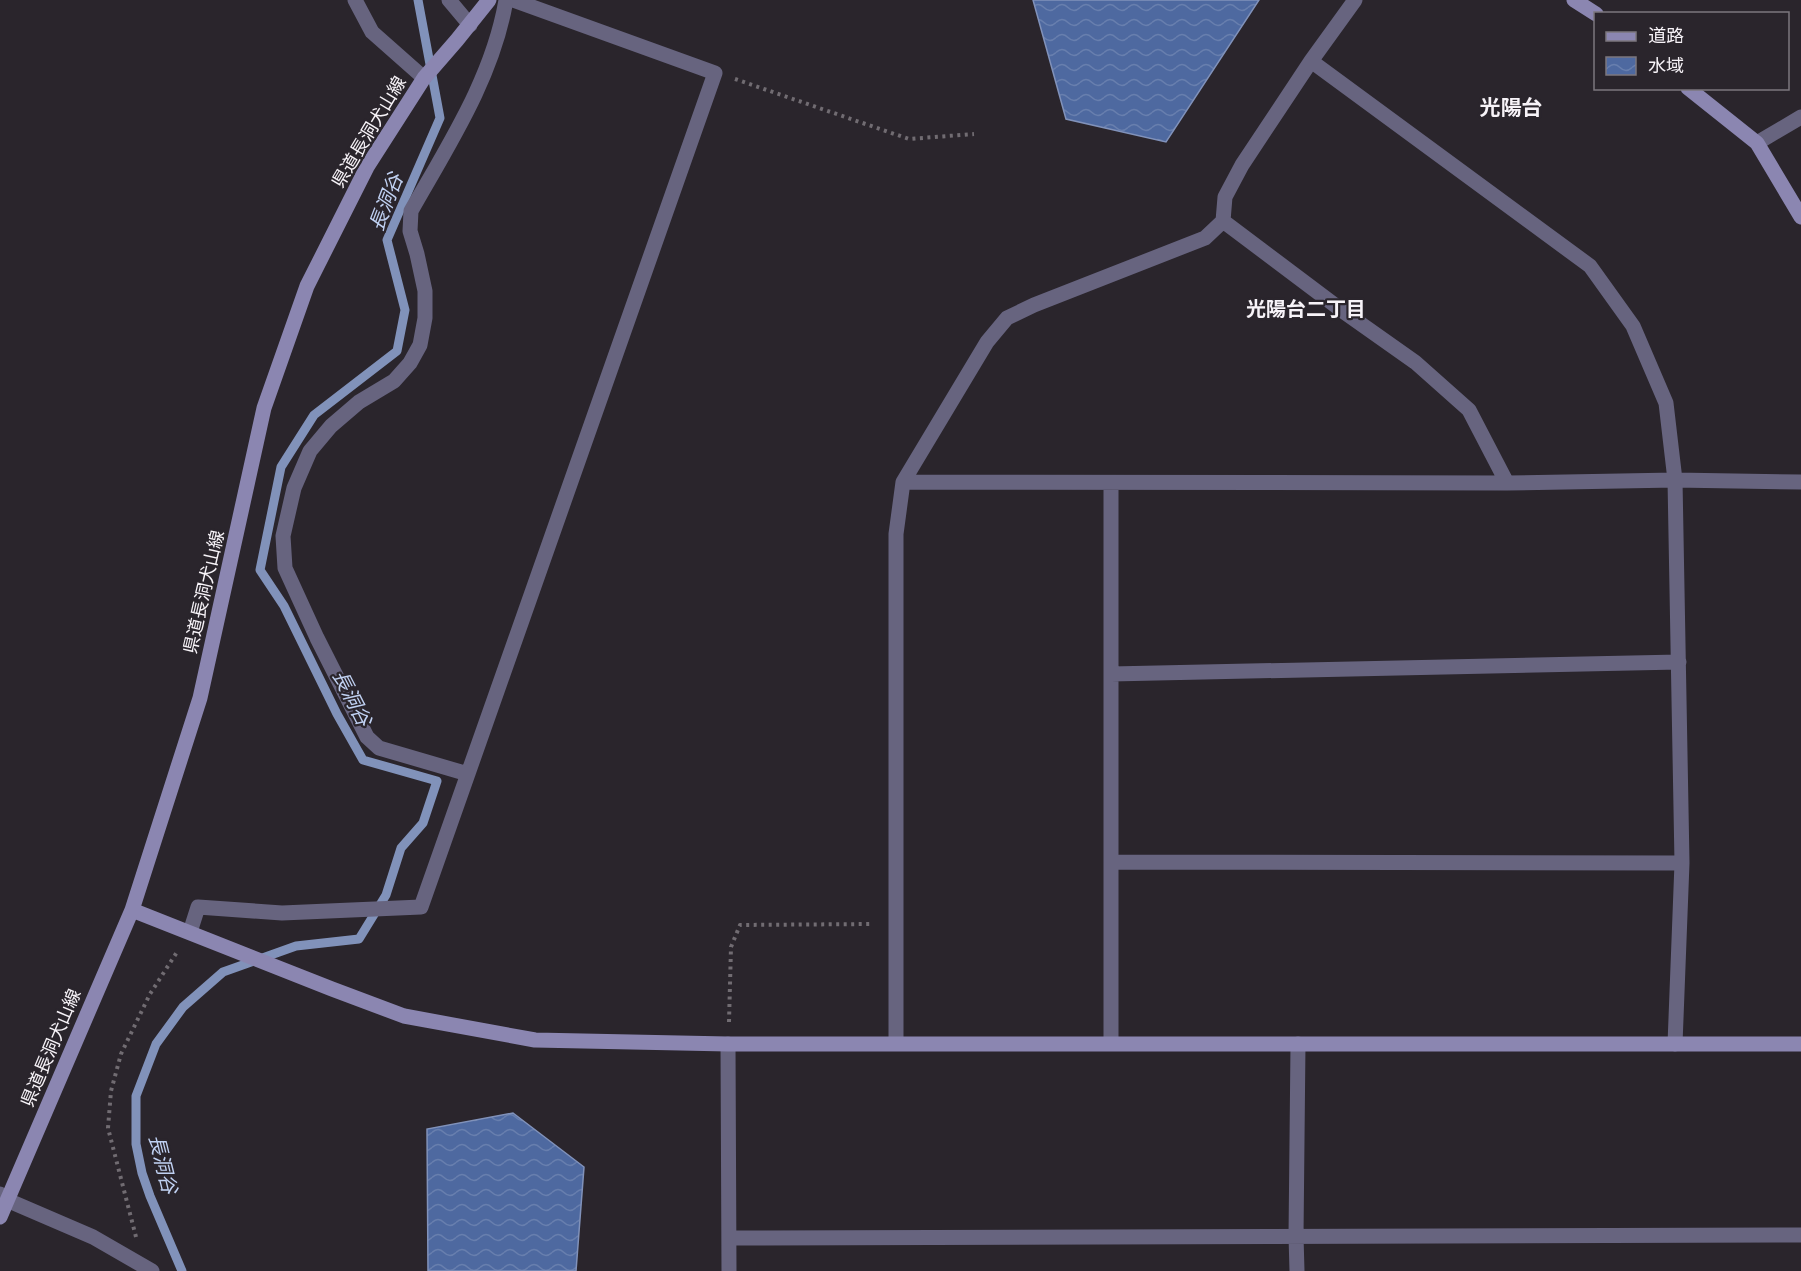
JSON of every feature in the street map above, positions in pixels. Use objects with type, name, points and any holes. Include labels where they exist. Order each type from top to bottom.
[{"type":"street","points":[[355,0],[372,32],[424,78]]},
{"type":"street","points":[[449,0],[470,25]]},
{"type":"street","name":"県道長洞犬山線","points":[[0,1217],[4,1197],[132,910],[200,698],[264,408],[307,286],[368,167],[424,78],[489,0]]},
{"type":"street","points":[[468,774],[379,748],[367,737],[285,568],[283,536],[294,488],[310,451],[338,420],[359,402],[394,381],[410,363],[420,345],[425,318],[425,291],[410,231],[411,211],[475,99],[502,24],[506,0]]},
{"type":"street","points":[[190,932],[198,907],[282,913],[422,907],[715,72],[513,0]]},
{"type":"street","points":[[896,1043],[896,534],[903,482],[987,342],[1007,318],[1034,305],[1205,238],[1223,221],[1225,197],[1242,165],[1311,61],[1355,0]]},
{"type":"street","points":[[1574,0],[1594,13]]},
{"type":"street","points":[[1311,61],[1590,266],[1632,326],[1666,404],[1676,480],[1682,863],[1675,1044]]},
{"type":"street","points":[[1691,90],[1757,143],[1801,217]]},
{"type":"street","points":[[1757,143],[1801,117]]},
{"type":"street","points":[[1223,221],[1340,309],[1416,362],[1469,410],[1507,483]]},
{"type":"street","points":[[903,482],[1507,483],[1676,480],[1801,482]]},
{"type":"street","points":[[1111,483],[1111,1043]]},
{"type":"street","points":[[1111,674],[1679,662]]},
{"type":"street","points":[[1111,862],[1682,863]]},
{"type":"street","points":[[132,910],[404,1016],[535,1040],[728,1044],[1801,1044]]},
{"type":"street","points":[[728,1044],[729,1271]]},
{"type":"street","points":[[1297,1271],[1298,1044]]},
{"type":"street","points":[[4,1197],[93,1237],[148,1269]]},
{"type":"street","points":[[729,1238],[1801,1236]]},
{"type":"path","points":[[715,72],[909,139],[974,134]]},
{"type":"path","points":[[728,1044],[731,947],[740,924],[896,924]]},
{"type":"path","points":[[148,1269],[108,1128],[111,1091],[122,1054],[150,994],[190,932]]},
{"type":"water","points":[[1033,0],[1259,0],[1166,142],[1066,119]]},
{"type":"water","points":[[513,1113],[584,1167],[576,1271],[428,1271],[427,1129]]},
{"type":"waterway","name":"長洞谷","points":[[182,1271],[150,1196],[136,1144],[136,1096],[156,1044],[183,1007],[223,972],[296,946],[359,939],[386,895],[401,848],[423,823],[437,781],[363,760],[337,714],[284,606],[260,570],[281,467],[314,415],[397,351],[405,310],[387,240],[440,118],[418,0]]},
{"type":"district","name":"光陽台","points":[[1511,108]]},
{"type":"district","name":"光陽台二丁目","points":[[1306,309]]}]
